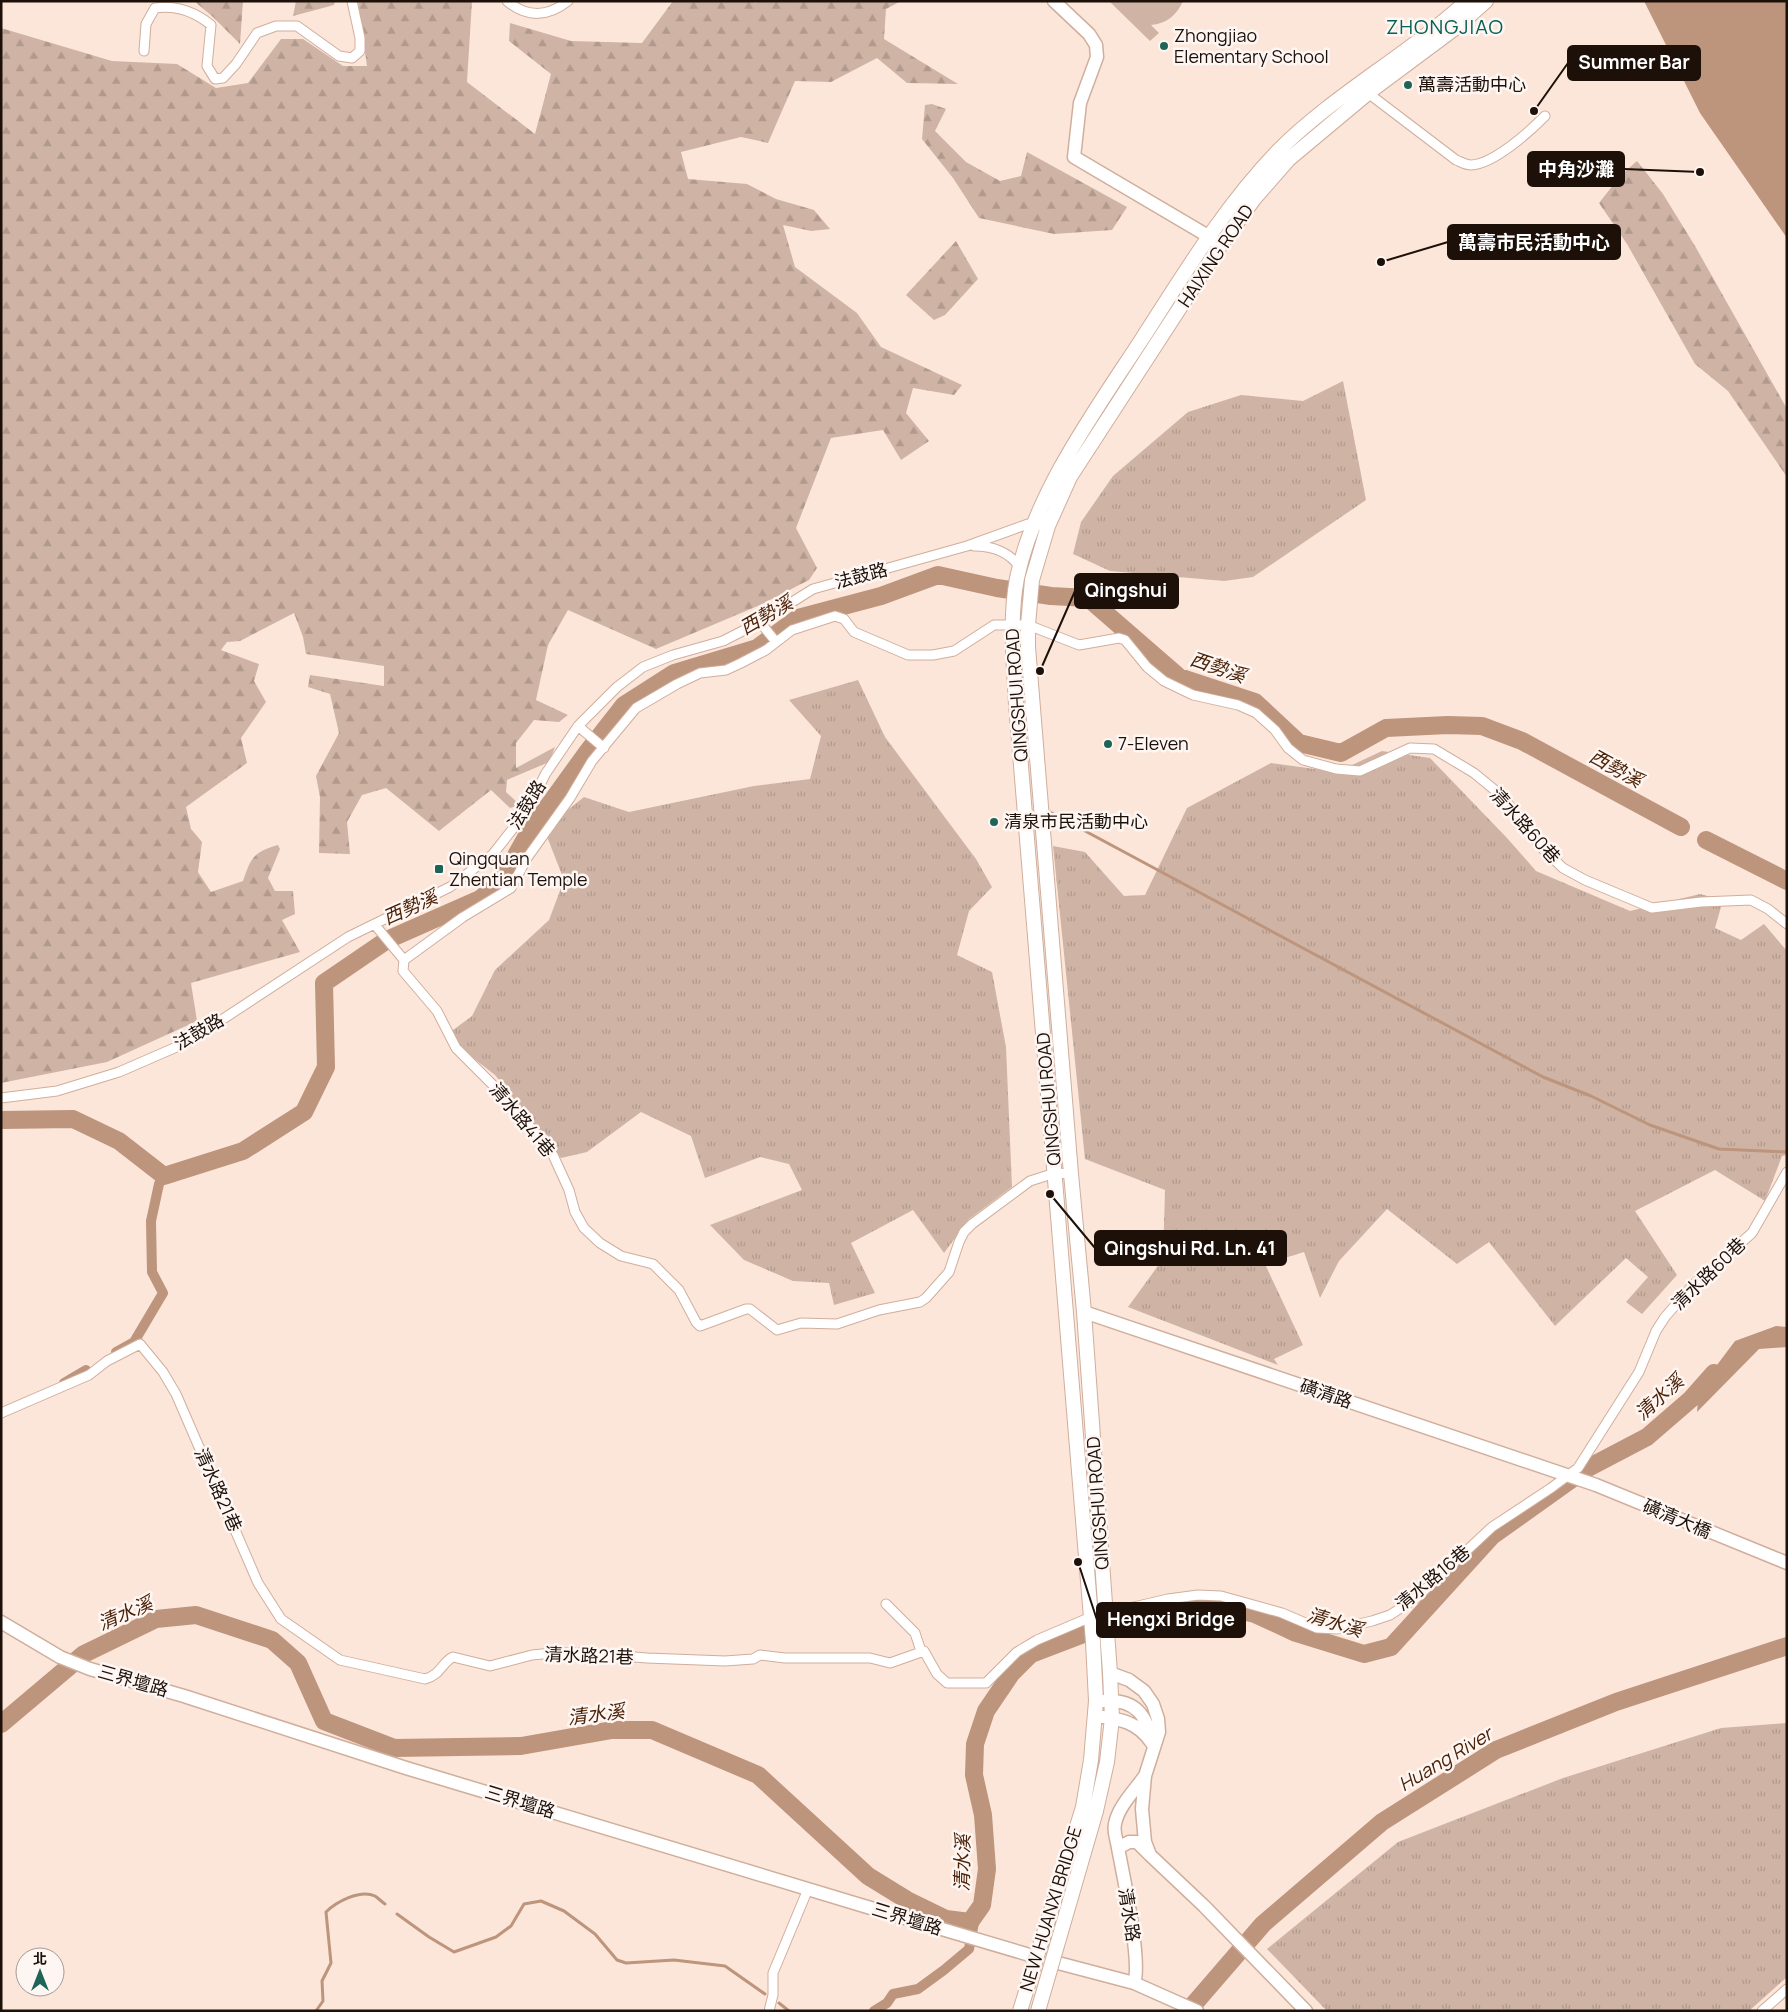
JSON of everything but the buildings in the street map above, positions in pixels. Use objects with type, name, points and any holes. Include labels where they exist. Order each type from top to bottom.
[{"type":"main road","name":"HAIXING ROAD","points":[[1032,580],[1048,526],[1070,478],[1220,246],[1254,199],[1289,159],[1363,89],[1467,1]]},
{"type":"main road","name":"HAIXING ROAD","points":[[1019,573],[1033,526],[1058,472],[1208,236],[1246,186],[1280,150],[1363,89],[1458,26],[1486,1]]},
{"type":"main road","name":"QINGSHUI ROAD","points":[[1019,573],[1012,623],[1016,705],[1093,1642],[1096,1701]]},
{"type":"main road","name":"QINGSHUI ROAD","points":[[1032,580],[1028,625],[1040,806],[1084,1312],[1110,1673]]},
{"type":"main road","points":[[1110,1673],[1112,1718]]},
{"type":"main road","points":[[1095,1716],[1096,1701]]},
{"type":"main road","name":"NEW HUANXI BRIDGE","points":[[1020,2011],[1083,1807],[1092,1760],[1095,1716]]},
{"type":"main road","name":"NEW HUANXI BRIDGE","points":[[1038,2011],[1096,1811],[1107,1762],[1112,1718]]},
{"type":"street","points":[[144,51],[146,24],[155,8],[166,7],[191,11],[211,25],[207,66],[215,79],[223,78],[236,64],[257,33],[276,26],[297,26],[339,56],[352,58],[360,51],[360,38],[352,1]]},
{"type":"street","points":[[507,1],[515,7],[533,14],[548,14],[568,1]]},
{"type":"street","points":[[1054,1],[1089,34],[1096,45],[1097,58],[1080,103],[1074,157],[1208,236],[1220,246]]},
{"type":"street","points":[[1363,89],[1456,160],[1469,165],[1488,162],[1534,127],[1545,116]]},
{"type":"street","name":"法鼓路","points":[[1,1098],[57,1091],[75,1086],[119,1072],[188,1042],[348,937],[450,887],[493,854],[526,812],[546,773],[578,726],[616,687],[643,667],[673,654],[723,641],[760,622],[812,589],[967,546],[1028,524],[1048,526]]},
{"type":"street","points":[[967,546],[987,546],[1005,554],[1017,563],[1019,573]]},
{"type":"street","points":[[404,960],[463,917],[511,888],[527,858],[570,798],[592,762],[636,708],[677,684],[700,673],[726,670],[776,642],[792,630],[836,616],[844,619],[854,632],[908,654],[933,655],[954,651],[994,625],[1012,623]]},
{"type":"street","points":[[760,622],[776,642]]},
{"type":"street","name":"清水路60巷","points":[[1012,623],[1028,625],[1079,645],[1119,638],[1125,640],[1147,667],[1164,681],[1193,694],[1238,704],[1256,713],[1275,730],[1288,748],[1302,760],[1336,769],[1360,771],[1410,748],[1434,749],[1474,773],[1502,796],[1543,849],[1562,868],[1623,897],[1652,908],[1701,902],[1751,900],[1768,909],[1787,924]]},
{"type":"street","points":[[578,726],[604,748]]},
{"type":"street","name":"清水路41巷","points":[[375,925],[404,960],[403,971],[437,1011],[456,1048],[509,1101],[553,1155],[569,1190],[575,1212],[584,1228],[600,1243],[621,1256],[653,1264],[678,1290],[700,1326],[746,1309],[750,1309],[777,1330],[801,1324],[837,1324],[879,1310],[920,1302],[926,1298],[949,1272],[959,1242],[964,1232],[972,1224],[1030,1181],[1055,1173],[1071,1174]]},
{"type":"street","name":"清水路60巷","points":[[1568,1476],[1578,1468],[1619,1405],[1639,1372],[1656,1331],[1665,1317],[1693,1284],[1752,1233],[1787,1172]]},
{"type":"street","points":[[1066,1312],[1084,1312]]},
{"type":"street","name":"磺清路","points":[[1084,1312],[1568,1476]]},
{"type":"street","name":"清水路21巷","points":[[1,1413],[89,1375],[107,1361],[140,1344],[163,1372],[176,1394],[258,1583],[271,1606],[281,1619],[324,1650],[350,1664],[425,1679],[432,1677],[442,1670],[448,1659],[456,1656],[490,1666],[532,1655],[553,1653],[725,1661],[752,1659],[760,1655],[785,1658],[870,1658],[890,1663],[921,1651]]},
{"type":"street","name":"磺清大橋","points":[[1568,1476],[1596,1485],[1787,1563]]},
{"type":"street","name":"清水路16巷","points":[[1107,1617],[1168,1599],[1198,1595],[1221,1596],[1248,1603],[1282,1613],[1317,1628],[1337,1629],[1372,1621],[1390,1614],[1416,1598],[1492,1527],[1568,1476]]},
{"type":"street","points":[[886,1604],[914,1633],[921,1651],[927,1653],[937,1674],[947,1684],[986,1683],[1016,1652],[1037,1640],[1091,1620],[1107,1617]]},
{"type":"street","name":"三界壇路","points":[[1,1622],[61,1657],[89,1668],[194,1699],[406,1768],[991,1944],[1134,1983]]},
{"type":"street","name":"清水路","points":[[1110,1673],[1130,1680],[1144,1690],[1153,1704],[1158,1719],[1159,1732],[1153,1745],[1145,1776],[1142,1809],[1145,1842],[1150,1855]]},
{"type":"street","points":[[1096,1701],[1112,1700],[1129,1704],[1144,1716],[1150,1727],[1153,1745]]},
{"type":"street","points":[[1095,1716],[1134,1724],[1145,1733],[1153,1745]]},
{"type":"street","name":"清水路","points":[[1134,1983],[1136,1978],[1134,1944],[1114,1831],[1115,1823],[1124,1805],[1145,1776]]},
{"type":"street","points":[[1118,1848],[1129,1842],[1137,1842],[1204,1906],[1306,2011]]},
{"type":"street","points":[[769,2011],[773,1994],[773,1973],[808,1889]]},
{"type":"street","points":[[1134,1983],[1198,2011]]},
{"type":"street","points":[[1762,2011],[1787,1989]]},
{"type":"green space","points":[[194,1],[243,1],[240,44],[213,17]]},
{"type":"green space","points":[[296,1],[335,1],[334,5],[293,16]]},
{"type":"green space","points":[[358,1],[472,1],[467,82],[535,134],[551,74],[509,41],[510,23],[571,41],[642,43],[673,1],[753,1],[755,3],[761,1],[901,1],[886,9],[884,39],[958,84],[907,83],[877,58],[831,82],[795,81],[768,143],[741,137],[681,152],[688,179],[747,184],[776,199],[814,210],[830,229],[811,231],[783,225],[795,267],[857,313],[881,347],[962,385],[954,395],[913,388],[906,413],[929,441],[901,460],[883,430],[831,438],[796,528],[817,568],[809,580],[760,605],[656,649],[568,610],[548,645],[536,700],[568,715],[559,722],[534,720],[516,743],[516,768],[555,747],[549,762],[507,780],[506,792],[520,805],[510,808],[491,790],[439,831],[386,788],[362,795],[347,822],[350,854],[319,853],[320,797],[316,776],[339,733],[330,694],[308,687],[310,675],[384,686],[384,666],[306,654],[303,637],[294,613],[240,641],[227,642],[221,650],[259,664],[254,681],[266,702],[241,738],[247,763],[186,807],[191,829],[202,842],[198,872],[211,892],[243,881],[254,857],[263,850],[278,845],[280,849],[268,878],[275,891],[293,891],[295,914],[282,920],[300,952],[191,983],[197,1021],[107,1062],[1,1083],[1,28],[112,61],[177,64],[216,88],[248,83],[281,39],[303,39],[343,66],[367,66]]},
{"type":"green space","points":[[1109,1],[1183,1],[1178,11],[1166,21],[1151,25],[1159,33],[1150,41]]},
{"type":"green space","points":[[932,104],[946,109],[935,131],[966,162],[1000,181],[1021,176],[1027,152],[1127,207],[1112,230],[1054,234],[979,218],[953,178],[922,139],[925,105]]},
{"type":"green space","points":[[1637,161],[1663,194],[1695,246],[1787,409],[1787,477],[1728,391],[1695,364],[1627,244],[1599,203],[1621,175]]},
{"type":"green space","points":[[956,241],[978,279],[945,315],[934,320],[906,295]]},
{"type":"green space","points":[[1343,381],[1366,500],[1253,577],[1224,581],[1110,571],[1073,554],[1081,522],[1113,476],[1188,412],[1241,395],[1303,401]]},
{"type":"green space","points":[[858,680],[885,737],[976,859],[992,887],[969,911],[957,955],[992,972],[1006,1047],[1012,1187],[969,1219],[944,1253],[913,1210],[851,1243],[875,1293],[834,1305],[829,1283],[793,1281],[744,1260],[710,1225],[802,1190],[789,1164],[760,1157],[705,1178],[691,1136],[641,1112],[587,1152],[561,1158],[495,1075],[445,1036],[472,1016],[495,970],[549,920],[564,880],[544,829],[584,797],[629,812],[754,786],[810,779],[821,736],[789,700]]},
{"type":"green space","points":[[1382,751],[1430,758],[1536,871],[1630,911],[1700,894],[1723,900],[1715,928],[1741,940],[1764,924],[1787,951],[1787,1155],[1782,1156],[1765,1201],[1715,1170],[1635,1211],[1677,1275],[1642,1314],[1626,1302],[1648,1277],[1626,1258],[1555,1326],[1489,1242],[1457,1264],[1387,1209],[1339,1261],[1320,1298],[1304,1252],[1265,1264],[1303,1345],[1274,1359],[1278,1365],[1128,1307],[1163,1259],[1165,1190],[1085,1159],[1053,846],[1085,852],[1124,896],[1145,895],[1187,808],[1271,763],[1337,772]]},
{"type":"green space","points":[[1787,1723],[1787,1977],[1749,2011],[1327,2011],[1267,1949],[1398,1842],[1563,1778],[1721,1728]]},
{"type":"shaded area","points":[[1644,1],[1787,1],[1787,238],[1700,113]]},
{"type":"shaded area","points":[[1776,1326],[1787,1327],[1787,1347],[1759,1349],[1697,1412],[1699,1389],[1735,1341]]},
{"type":"waterway","name":"西勢溪","points":[[1,1120],[73,1119],[119,1141],[164,1176],[243,1151],[304,1112],[326,1067],[324,983],[387,940],[480,899],[501,882],[528,834],[624,705],[674,673],[757,648],[798,618],[881,596],[938,575],[997,588],[1051,596],[1088,598],[1179,677],[1255,702],[1299,743],[1341,753],[1386,728],[1448,725],[1482,726],[1522,741],[1681,827]]},
{"type":"waterway","points":[[1046,810],[1543,1077],[1591,1096],[1650,1125],[1719,1149],[1787,1152]]},
{"type":"waterway","name":"西勢溪","points":[[1706,840],[1787,881]]},
{"type":"waterway","points":[[116,1352],[134,1342],[163,1293],[152,1272],[151,1221],[159,1184],[164,1176]]},
{"type":"waterway","points":[[64,1383],[86,1370]]},
{"type":"waterway","name":"清水溪","points":[[1,1724],[84,1654],[156,1619],[196,1615],[272,1640],[298,1663],[324,1721],[394,1748],[521,1746],[612,1730],[652,1730],[758,1775],[868,1876],[907,1900],[946,1919],[970,1922],[982,1905],[987,1869],[983,1815],[974,1775],[975,1744],[986,1711],[1011,1674],[1031,1654],[1120,1620],[1161,1610],[1214,1605],[1255,1614],[1296,1633],[1364,1654],[1391,1647],[1492,1536],[1586,1469],[1647,1437],[1691,1399],[1714,1373]]},
{"type":"waterway","name":"Huang River","points":[[1188,2011],[1263,1924],[1382,1822],[1496,1750],[1616,1702],[1787,1646]]},
{"type":"waterway","points":[[316,2011],[323,2001],[322,1981],[331,1963],[326,1912],[336,1904],[362,1894],[375,1896],[385,1904]]},
{"type":"waterway","points":[[397,1914],[454,1952],[496,1937],[511,1926],[524,1904],[541,1901],[564,1911],[595,1934],[617,1960],[626,1963],[674,1960],[725,1966],[765,1994]]},
{"type":"waterway","points":[[874,2011],[887,2003],[893,1994],[918,1989],[969,1949],[975,1917]]},
{"type":"waterway","points":[[779,2003],[789,2011]]},
{"type":"place","name":"Zhongjiao Elementary School","points":[[1164,46]]},
{"type":"place","name":"萬壽活動中心","points":[[1408,85]]},
{"type":"place","name":"Summer Bar","points":[[1534,111]]},
{"type":"place","name":"中角沙灘","points":[[1700,172]]},
{"type":"place","name":"萬壽市民活動中心","points":[[1381,262]]},
{"type":"place","name":"Qingshui","points":[[1040,671]]},
{"type":"place","name":"7-Eleven","points":[[1108,744]]},
{"type":"place","name":"清泉市民活動中心","points":[[994,822]]},
{"type":"place","name":"Qingquan Zhentian Temple","points":[[439,869]]},
{"type":"place","name":"Qingshui Rd. Ln. 41","points":[[1050,1194]]},
{"type":"place","name":"Hengxi Bridge","points":[[1078,1562]]},
{"type":"district","name":"ZHONGJIAO","points":[[1445,27]]}]
